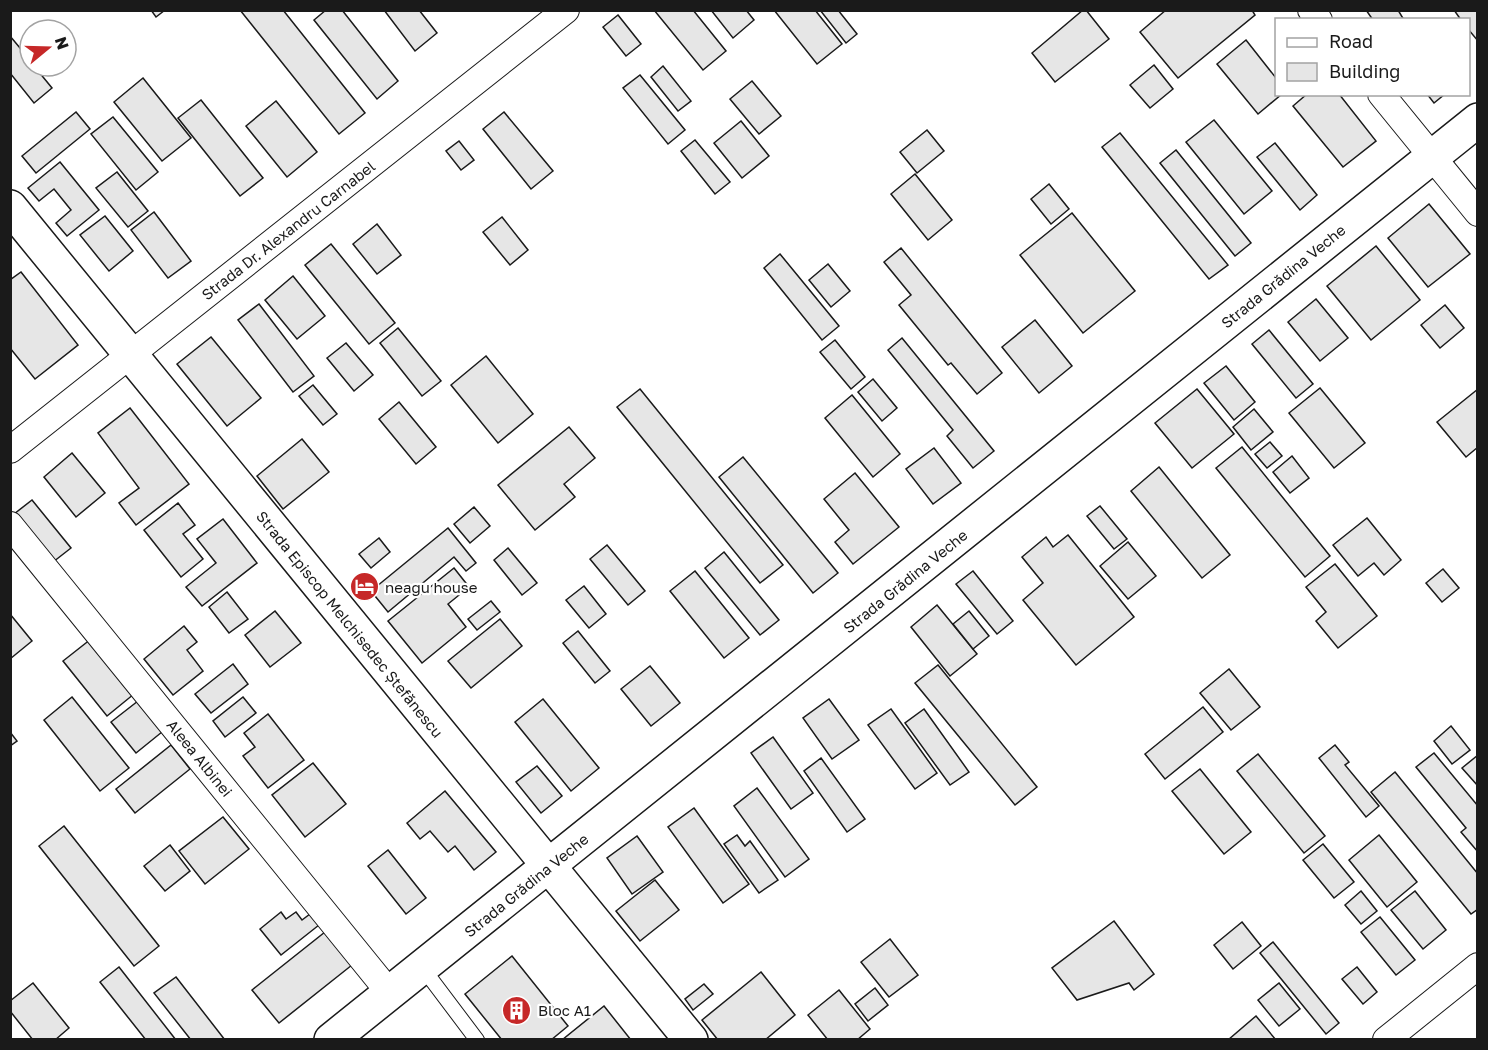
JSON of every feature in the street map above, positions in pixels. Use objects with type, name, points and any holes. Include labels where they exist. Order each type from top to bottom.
[{"type":"street","name":"Strada Dr. Alexandru Carnabel","points":[[10,450],[566,10]]},
{"type":"street","points":[[1383,96],[1478,213]]},
{"type":"street","name":"Strada Grădina Veche","points":[[331,1040],[1478,120]]},
{"type":"street","name":"Strada Episcop Melchisedec Ștefănescu","points":[[10,207],[691,1040]]},
{"type":"street","name":"Aleea Albinei","points":[[10,525],[389,992]]},
{"type":"street","points":[[1386,1040],[1478,966]]},
{"type":"lane","points":[[422,968],[477,1040]]},
{"type":"building","points":[[151,10],[165,10],[156,17]]},
{"type":"building","points":[[240,10],[283,10],[365,113],[339,134]]},
{"type":"building","points":[[326,10],[342,10],[398,81],[377,99],[314,20]]},
{"type":"building","points":[[384,10],[419,10],[437,33],[415,51]]},
{"type":"building","points":[[654,10],[693,10],[726,51],[703,70]]},
{"type":"building","points":[[711,10],[746,10],[754,20],[733,38]]},
{"type":"building","points":[[774,10],[815,10],[842,44],[817,64]]},
{"type":"building","points":[[820,10],[838,10],[857,34],[846,43]]},
{"type":"building","points":[[1083,10],[1086,10],[1109,39],[1055,82],[1032,53]]},
{"type":"building","points":[[1166,10],[1252,10],[1255,15],[1178,78],[1140,32]]},
{"type":"building","points":[[1366,10],[1398,10],[1403,18],[1372,18]]},
{"type":"building","points":[[1454,10],[1478,10],[1478,41],[1470,31],[1470,18],[1460,18]]},
{"type":"building","points":[[618,15],[641,44],[626,56],[603,27]]},
{"type":"building","points":[[10,36],[18,46],[18,78],[44,78],[52,88],[34,103],[10,73]]},
{"type":"building","points":[[1246,40],[1275,77],[1275,96],[1280,96],[1258,114],[1217,64]]},
{"type":"building","points":[[1154,65],[1173,89],[1150,108],[1130,85]]},
{"type":"building","points":[[663,66],[691,101],[678,111],[651,77]]},
{"type":"building","points":[[640,75],[685,130],[668,144],[623,88]]},
{"type":"building","points":[[143,78],[191,138],[162,161],[114,102]]},
{"type":"building","points":[[752,81],[781,116],[759,134],[730,99]]},
{"type":"building","points":[[1305,96],[1341,96],[1376,141],[1343,167],[1293,106]]},
{"type":"building","points":[[1429,96],[1443,96],[1434,103]]},
{"type":"building","points":[[201,100],[263,178],[240,196],[178,118]]},
{"type":"building","points":[[276,101],[317,152],[287,177],[246,126]]},
{"type":"building","points":[[76,112],[90,129],[36,173],[22,156]]},
{"type":"building","points":[[504,112],[553,171],[531,189],[483,129]]},
{"type":"building","points":[[113,117],[158,172],[136,190],[91,134]]},
{"type":"building","points":[[1214,120],[1272,191],[1244,214],[1186,142]]},
{"type":"building","points":[[741,121],[769,156],[742,178],[714,143]]},
{"type":"building","points":[[927,130],[944,151],[917,173],[900,152]]},
{"type":"building","points":[[1120,133],[1228,265],[1209,279],[1102,147]]},
{"type":"building","points":[[695,140],[730,182],[715,194],[681,151]]},
{"type":"building","points":[[459,141],[474,160],[461,170],[446,151]]},
{"type":"building","points":[[1275,143],[1317,195],[1300,210],[1257,157]]},
{"type":"building","points":[[1176,150],[1251,243],[1235,256],[1160,163]]},
{"type":"building","points":[[60,162],[99,210],[67,236],[56,223],[71,210],[54,189],[39,201],[28,188]]},
{"type":"building","points":[[117,172],[148,211],[128,227],[96,188]]},
{"type":"building","points":[[915,174],[952,220],[928,240],[891,194]]},
{"type":"building","points":[[1049,184],[1069,209],[1051,224],[1031,199]]},
{"type":"building","points":[[1429,204],[1470,254],[1428,287],[1388,238]]},
{"type":"building","points":[[154,212],[191,261],[168,278],[131,230]]},
{"type":"building","points":[[1072,213],[1135,291],[1083,333],[1020,255]]},
{"type":"building","points":[[105,216],[133,251],[109,271],[80,235]]},
{"type":"building","points":[[502,217],[528,250],[510,265],[483,232]]},
{"type":"building","points":[[377,224],[401,255],[377,274],[353,244]]},
{"type":"building","points":[[331,244],[395,323],[369,344],[305,265]]},
{"type":"building","points":[[1376,246],[1420,300],[1371,340],[1327,286]]},
{"type":"building","points":[[901,248],[1002,373],[977,394],[951,363],[948,365],[899,305],[911,295],[884,262]]},
{"type":"building","points":[[780,254],[839,326],[822,340],[764,268]]},
{"type":"building","points":[[828,264],[850,291],[831,307],[809,280]]},
{"type":"building","points":[[21,272],[78,345],[35,379],[10,348],[10,280]]},
{"type":"building","points":[[293,276],[325,316],[297,339],[265,300]]},
{"type":"building","points":[[1316,299],[1348,338],[1320,361],[1288,322]]},
{"type":"building","points":[[259,304],[314,376],[293,392],[238,320]]},
{"type":"building","points":[[1445,305],[1464,328],[1440,348],[1421,325]]},
{"type":"building","points":[[1035,320],[1072,366],[1039,393],[1002,347]]},
{"type":"building","points":[[398,328],[441,381],[422,396],[380,343]]},
{"type":"building","points":[[1269,330],[1313,384],[1296,398],[1252,344]]},
{"type":"building","points":[[211,337],[261,398],[227,426],[177,364]]},
{"type":"building","points":[[902,338],[994,451],[973,468],[947,436],[953,430],[888,350]]},
{"type":"building","points":[[835,340],[865,377],[851,389],[820,352]]},
{"type":"building","points":[[346,343],[373,375],[354,391],[327,358]]},
{"type":"building","points":[[486,356],[533,414],[498,443],[451,385]]},
{"type":"building","points":[[1226,366],[1255,402],[1234,420],[1204,383]]},
{"type":"building","points":[[873,379],[897,408],[882,421],[858,392]]},
{"type":"building","points":[[313,385],[337,414],[323,425],[299,396]]},
{"type":"building","points":[[1320,388],[1365,443],[1334,468],[1289,413]]},
{"type":"building","points":[[640,389],[783,565],[760,583],[617,407]]},
{"type":"building","points":[[1197,389],[1234,434],[1192,468],[1155,423]]},
{"type":"building","points":[[1478,389],[1478,447],[1466,457],[1437,422]]},
{"type":"building","points":[[852,395],[900,454],[873,477],[825,418]]},
{"type":"building","points":[[399,402],[436,447],[416,464],[379,419]]},
{"type":"building","points":[[130,408],[189,484],[136,525],[119,503],[139,488],[98,433]]},
{"type":"building","points":[[1254,409],[1273,432],[1251,450],[1233,427]]},
{"type":"building","points":[[569,427],[595,458],[564,484],[575,497],[535,530],[498,485]]},
{"type":"building","points":[[302,439],[329,472],[283,509],[257,476]]},
{"type":"building","points":[[1270,442],[1282,456],[1267,468],[1255,454]]},
{"type":"building","points":[[1242,447],[1330,556],[1305,577],[1216,468]]},
{"type":"building","points":[[934,448],[961,483],[933,504],[906,469]]},
{"type":"building","points":[[72,453],[105,493],[76,517],[44,477]]},
{"type":"building","points":[[1292,456],[1309,478],[1290,493],[1273,472]]},
{"type":"building","points":[[743,457],[838,573],[813,593],[719,477]]},
{"type":"building","points":[[1159,467],[1230,555],[1202,578],[1131,491]]},
{"type":"building","points":[[855,473],[899,527],[853,564],[835,542],[849,530],[824,499]]},
{"type":"building","points":[[32,500],[71,548],[53,562],[14,514]]},
{"type":"building","points":[[178,503],[195,525],[183,534],[203,559],[181,577],[144,530]]},
{"type":"building","points":[[1100,506],[1127,539],[1114,549],[1087,516]]},
{"type":"building","points":[[474,507],[490,526],[470,543],[454,524]]},
{"type":"building","points":[[1367,518],[1401,560],[1384,575],[1374,563],[1358,576],[1333,545]]},
{"type":"building","points":[[223,519],[257,563],[202,606],[186,587],[216,563],[197,539]]},
{"type":"building","points":[[448,528],[476,563],[466,571],[454,557],[388,612],[371,591]]},
{"type":"building","points":[[1068,535],[1134,617],[1076,665],[1023,600],[1043,583],[1022,557],[1046,537],[1053,547]]},
{"type":"building","points":[[379,538],[390,552],[371,568],[359,554]]},
{"type":"building","points":[[1128,542],[1156,576],[1128,599],[1100,566]]},
{"type":"building","points":[[607,545],[645,591],[628,605],[590,559]]},
{"type":"building","points":[[508,548],[537,583],[522,595],[494,560]]},
{"type":"building","points":[[724,552],[779,620],[760,635],[705,568]]},
{"type":"building","points":[[1335,564],[1377,616],[1338,648],[1316,621],[1326,612],[1306,587]]},
{"type":"building","points":[[454,568],[469,587],[448,604],[466,627],[422,663],[388,621]]},
{"type":"building","points":[[1443,569],[1459,588],[1442,602],[1426,583]]},
{"type":"building","points":[[695,571],[749,638],[724,658],[670,591]]},
{"type":"building","points":[[973,571],[1013,621],[997,634],[956,584]]},
{"type":"building","points":[[584,586],[606,614],[589,628],[566,600]]},
{"type":"building","points":[[227,592],[248,619],[229,633],[209,607]]},
{"type":"building","points":[[491,601],[500,612],[477,630],[468,619]]},
{"type":"building","points":[[937,605],[977,654],[950,676],[911,627]]},
{"type":"building","points":[[275,611],[301,643],[270,667],[245,635]]},
{"type":"building","points":[[969,611],[989,636],[973,649],[953,624]]},
{"type":"building","points":[[10,614],[32,641],[10,659]]},
{"type":"building","points":[[500,619],[522,646],[471,688],[448,661]]},
{"type":"building","points":[[184,626],[197,642],[187,650],[203,671],[173,695],[144,659]]},
{"type":"building","points":[[578,631],[610,671],[595,683],[563,643]]},
{"type":"building","points":[[91,639],[134,694],[107,716],[63,661]]},
{"type":"building","points":[[233,664],[248,684],[211,713],[195,694]]},
{"type":"building","points":[[938,665],[1037,787],[1015,805],[915,683]]},
{"type":"building","points":[[650,666],[680,703],[651,726],[621,689]]},
{"type":"building","points":[[1229,669],[1260,707],[1231,730],[1200,693]]},
{"type":"building","points":[[72,697],[129,768],[100,791],[44,720]]},
{"type":"building","points":[[243,697],[256,713],[225,737],[213,721]]},
{"type":"building","points":[[543,699],[599,768],[571,791],[515,722]]},
{"type":"building","points":[[829,699],[859,740],[832,759],[803,718]]},
{"type":"building","points":[[138,701],[162,732],[136,753],[111,722]]},
{"type":"building","points":[[1203,707],[1223,732],[1165,779],[1145,754]]},
{"type":"building","points":[[891,709],[937,773],[915,789],[868,725]]},
{"type":"building","points":[[924,709],[969,772],[950,785],[905,723]]},
{"type":"building","points":[[268,714],[304,760],[268,788],[243,756],[255,747],[244,733]]},
{"type":"building","points":[[1451,726],[1470,750],[1452,764],[1434,741]]},
{"type":"building","points":[[10,732],[17,741],[10,746]]},
{"type":"building","points":[[773,737],[813,793],[791,809],[751,753]]},
{"type":"building","points":[[171,745],[190,769],[135,813],[116,789]]},
{"type":"building","points":[[1335,745],[1349,762],[1345,765],[1379,806],[1366,817],[1319,758]]},
{"type":"building","points":[[1434,753],[1478,806],[1478,852],[1461,832],[1466,828],[1416,767]]},
{"type":"building","points":[[1258,754],[1325,836],[1304,853],[1237,771]]},
{"type":"building","points":[[1478,755],[1478,786],[1462,768]]},
{"type":"building","points":[[821,758],[865,819],[847,832],[804,771]]},
{"type":"building","points":[[313,763],[346,804],[305,837],[272,795]]},
{"type":"building","points":[[537,766],[562,796],[541,813],[516,782]]},
{"type":"building","points":[[1200,769],[1251,832],[1224,854],[1172,791]]},
{"type":"building","points":[[1395,772],[1478,874],[1478,909],[1471,914],[1371,792]]},
{"type":"building","points":[[757,788],[809,859],[785,877],[734,806]]},
{"type":"building","points":[[445,791],[496,852],[474,870],[455,846],[448,852],[430,831],[420,839],[407,823]]},
{"type":"building","points":[[694,808],[749,884],[723,903],[668,827]]},
{"type":"building","points":[[223,817],[249,849],[205,884],[179,851]]},
{"type":"building","points":[[64,826],[159,946],[134,966],[39,846]]},
{"type":"building","points":[[737,835],[745,846],[750,841],[778,880],[759,893],[724,844]]},
{"type":"building","points":[[1379,835],[1417,882],[1387,907],[1349,860]]},
{"type":"building","points":[[637,836],[663,872],[632,894],[607,858]]},
{"type":"building","points":[[1323,844],[1354,882],[1334,898],[1303,860]]},
{"type":"building","points":[[170,845],[190,871],[165,891],[144,866]]},
{"type":"building","points":[[388,850],[426,898],[406,914],[368,866]]},
{"type":"building","points":[[655,880],[679,910],[640,941],[616,911]]},
{"type":"building","points":[[1361,891],[1377,911],[1361,924],[1345,905]]},
{"type":"building","points":[[1415,891],[1446,930],[1423,949],[1391,910]]},
{"type":"building","points":[[281,912],[286,919],[296,912],[302,920],[310,914],[319,925],[281,955],[260,929]]},
{"type":"building","points":[[1380,917],[1415,960],[1396,975],[1361,932]]},
{"type":"building","points":[[1114,921],[1154,974],[1134,990],[1129,983],[1077,1000],[1052,968]]},
{"type":"building","points":[[1242,922],[1261,946],[1233,969],[1214,945]]},
{"type":"building","points":[[325,932],[352,965],[279,1023],[252,990]]},
{"type":"building","points":[[890,939],[918,975],[889,997],[861,962]]},
{"type":"building","points":[[1273,942],[1339,1023],[1326,1034],[1260,953]]},
{"type":"building","name":"Bloc A1","points":[[512,956],[568,1026],[551,1040],[502,1040],[465,994]]},
{"type":"building","points":[[119,967],[176,1040],[146,1040],[100,982]]},
{"type":"building","points":[[1357,967],[1377,992],[1363,1004],[1342,979]]},
{"type":"building","points":[[761,972],[795,1015],[765,1040],[718,1040],[702,1020]]},
{"type":"building","points":[[176,977],[225,1040],[191,1040],[154,993]]},
{"type":"building","points":[[33,983],[69,1028],[55,1040],[33,1040],[10,1011],[10,1001]]},
{"type":"building","points":[[1279,983],[1300,1009],[1279,1026],[1258,1000]]},
{"type":"building","points":[[704,984],[713,994],[693,1010],[685,999]]},
{"type":"building","points":[[875,988],[888,1005],[868,1021],[855,1004]]},
{"type":"building","points":[[839,990],[870,1029],[857,1040],[828,1040],[808,1015]]},
{"type":"building","points":[[604,1006],[631,1040],[562,1040]]},
{"type":"building","points":[[1256,1016],[1276,1040],[1228,1040]]},
{"type":"place","name":"neagu house","points":[[364,587]]},
{"type":"place","name":"Bloc A1","points":[[517,1010]]}]
